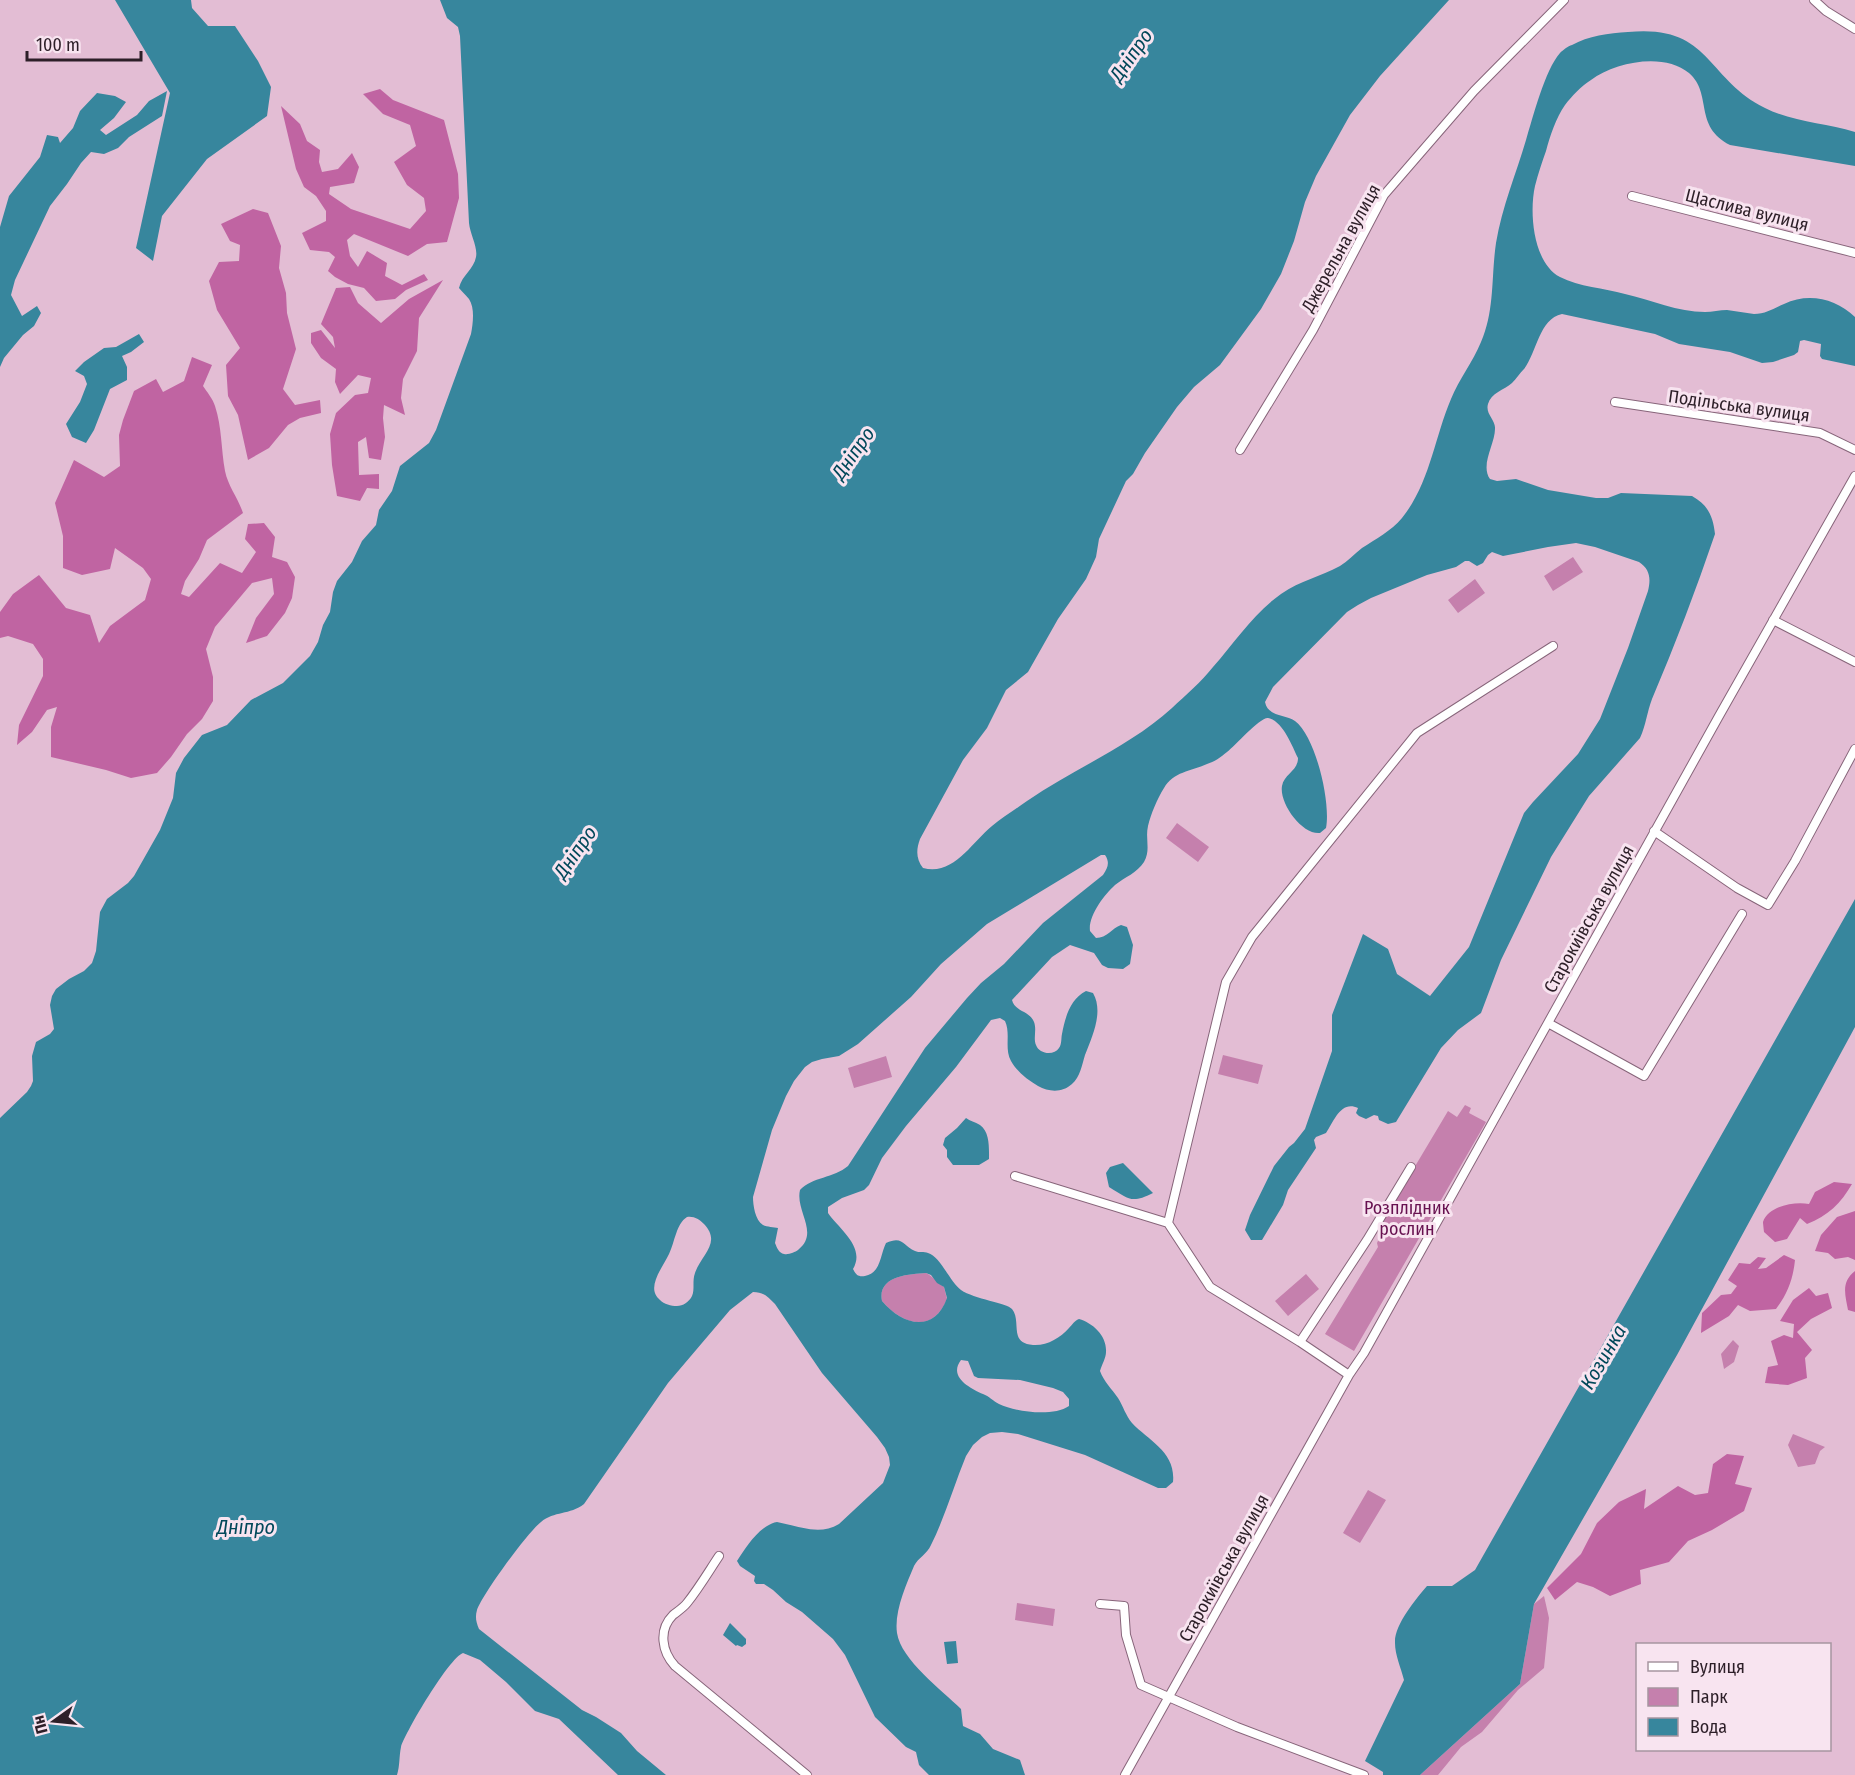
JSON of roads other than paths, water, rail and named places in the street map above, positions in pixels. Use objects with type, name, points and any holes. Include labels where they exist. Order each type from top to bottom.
[{"type":"street","name":"Джерельна вулиця","points":[[1240,450],[1313,330],[1384,195],[1474,91],[1564,0]]},
{"type":"street","points":[[1814,0],[1826,11],[1855,29]]},
{"type":"street","name":"Щаслива вулиця","points":[[1632,196],[1855,253]]},
{"type":"street","name":"Подільська вулиця","points":[[1615,402],[1821,433],[1855,450]]},
{"type":"street","name":"Старокиївська вулиця","points":[[1125,1775],[1855,477]]},
{"type":"street","points":[[1773,620],[1855,662]]},
{"type":"street","points":[[1168,1223],[1226,982],[1252,937],[1417,733],[1553,646]]},
{"type":"street","points":[[1654,831],[1737,888],[1768,904],[1795,861],[1855,749]]},
{"type":"street","points":[[1548,1023],[1644,1076],[1742,914]]},
{"type":"street","points":[[1300,1342],[1367,1240],[1411,1167]]},
{"type":"street","points":[[1015,1176],[1168,1223],[1210,1287],[1349,1375]]},
{"type":"street","points":[[719,1556],[685,1606],[664,1626],[664,1648],[668,1658],[807,1775]]},
{"type":"street","points":[[1100,1604],[1124,1606],[1126,1635],[1141,1685],[1237,1726],[1364,1775]]},
{"type":"water","points":[[115,0],[191,0],[192,8],[208,26],[235,26],[258,61],[271,87],[267,116],[207,159],[162,216],[153,261],[136,248],[170,93]]},
{"type":"water","name":"Дніпро","points":[[440,0],[1449,0],[1380,76],[1350,115],[1316,176],[1281,274],[1261,309],[1220,365],[1194,387],[1177,407],[1126,481],[1099,539],[1096,557],[1086,579],[1058,619],[1028,672],[1006,690],[987,728],[963,760],[920,839],[917,851],[919,861],[923,868],[934,869],[953,863],[992,826],[1027,801],[1120,746],[1155,722],[1204,678],[1253,619],[1271,602],[1296,585],[1340,566],[1402,518],[1419,490],[1451,399],[1478,349],[1485,330],[1491,306],[1496,243],[1502,216],[1544,82],[1564,49],[1585,39],[1613,33],[1655,32],[1676,36],[1705,56],[1745,96],[1765,108],[1787,116],[1855,132],[1855,166],[1730,145],[1711,129],[1700,90],[1689,73],[1667,63],[1653,61],[1626,64],[1601,74],[1574,95],[1556,121],[1533,197],[1535,236],[1544,261],[1551,270],[1560,277],[1575,283],[1695,311],[1727,310],[1758,314],[1793,300],[1822,299],[1839,306],[1855,317],[1855,366],[1822,359],[1821,344],[1804,340],[1800,341],[1798,352],[1794,355],[1762,363],[1730,352],[1679,344],[1655,334],[1562,314],[1554,317],[1543,329],[1524,369],[1512,383],[1490,400],[1487,408],[1495,429],[1487,461],[1487,473],[1490,479],[1497,481],[1516,479],[1548,490],[1596,498],[1608,498],[1621,493],[1692,496],[1709,512],[1715,534],[1652,699],[1640,738],[1589,796],[1551,857],[1501,960],[1481,1013],[1458,1030],[1441,1048],[1396,1122],[1388,1124],[1374,1115],[1366,1119],[1356,1113],[1358,1108],[1352,1106],[1343,1109],[1326,1133],[1314,1140],[1316,1148],[1288,1190],[1283,1205],[1262,1240],[1251,1240],[1245,1230],[1250,1215],[1274,1166],[1305,1129],[1332,1051],[1332,1015],[1363,934],[1388,949],[1397,974],[1430,996],[1469,947],[1524,813],[1578,754],[1600,719],[1648,591],[1649,575],[1639,562],[1576,543],[1503,556],[1492,552],[1483,563],[1477,566],[1465,561],[1456,567],[1427,575],[1371,598],[1347,612],[1273,687],[1265,702],[1273,713],[1295,721],[1303,729],[1309,741],[1324,787],[1326,828],[1320,833],[1306,829],[1288,809],[1284,801],[1282,786],[1285,778],[1296,766],[1298,758],[1283,729],[1268,718],[1259,722],[1217,759],[1172,778],[1161,792],[1151,817],[1147,831],[1147,853],[1144,862],[1106,894],[1094,912],[1090,925],[1090,931],[1096,938],[1121,925],[1127,927],[1133,945],[1130,964],[1123,969],[1108,968],[1102,965],[1094,953],[1070,945],[1052,957],[1012,1000],[1016,1007],[1032,1018],[1038,1048],[1050,1053],[1057,1051],[1060,1046],[1072,1004],[1080,994],[1086,991],[1093,993],[1097,1008],[1096,1024],[1075,1081],[1064,1089],[1055,1091],[1042,1088],[1030,1081],[1011,1061],[1005,1021],[1000,1018],[991,1020],[882,1158],[869,1185],[864,1190],[842,1198],[828,1207],[828,1213],[854,1246],[856,1261],[853,1269],[859,1276],[865,1276],[874,1271],[886,1243],[896,1240],[915,1251],[932,1255],[961,1290],[1012,1309],[1015,1314],[1018,1336],[1025,1343],[1038,1345],[1053,1341],[1079,1319],[1094,1327],[1102,1336],[1106,1346],[1100,1371],[1104,1379],[1132,1423],[1160,1448],[1170,1463],[1173,1482],[1166,1488],[1158,1488],[1085,1455],[1018,1434],[990,1433],[973,1445],[966,1456],[931,1545],[914,1566],[897,1616],[897,1633],[900,1643],[914,1664],[961,1709],[963,1726],[980,1734],[993,1749],[1020,1760],[1025,1775],[929,1775],[919,1765],[916,1752],[906,1747],[875,1717],[845,1655],[833,1639],[773,1590],[764,1584],[756,1584],[755,1576],[740,1566],[737,1561],[754,1537],[771,1524],[777,1522],[816,1530],[831,1528],[839,1524],[883,1483],[890,1465],[885,1448],[822,1373],[775,1304],[763,1294],[753,1292],[730,1310],[668,1383],[584,1504],[546,1519],[534,1528],[496,1578],[476,1613],[479,1629],[582,1710],[621,1733],[637,1751],[666,1775],[618,1775],[559,1719],[535,1711],[480,1660],[463,1653],[448,1668],[411,1726],[401,1747],[397,1775],[0,1775],[0,1118],[31,1086],[33,1081],[32,1056],[36,1042],[54,1029],[50,1005],[52,996],[56,989],[84,971],[92,963],[96,951],[100,912],[107,899],[134,876],[160,830],[173,798],[176,773],[184,758],[202,735],[227,725],[251,700],[283,683],[310,656],[330,612],[337,581],[352,562],[362,541],[376,525],[379,510],[392,491],[400,466],[429,443],[436,430],[471,334],[472,307],[469,299],[459,288],[475,261],[476,253],[469,223],[460,36],[458,27],[447,18]],"holes":[[[1101,855],[1107,858],[1108,865],[1103,875],[1043,923],[967,998],[925,1048],[848,1166],[811,1182],[800,1190],[799,1198],[807,1236],[797,1251],[788,1254],[781,1253],[775,1243],[778,1228],[760,1223],[755,1212],[753,1197],[772,1130],[794,1081],[812,1062],[839,1056],[858,1044],[911,997],[941,964],[987,924]],[[692,1217],[702,1222],[709,1231],[711,1243],[695,1273],[692,1296],[684,1304],[675,1306],[660,1300],[654,1290],[683,1220]],[[926,1273],[944,1287],[947,1298],[934,1317],[926,1321],[908,1320],[899,1316],[882,1301],[884,1286],[889,1281],[903,1276]],[[961,1360],[968,1361],[974,1376],[978,1378],[1020,1380],[1053,1388],[1063,1392],[1069,1399],[1069,1406],[1044,1412],[1006,1407],[972,1389],[962,1381],[957,1372]]]},
{"type":"water","points":[[167,91],[162,116],[129,137],[118,148],[104,154],[91,152],[50,206],[15,280],[11,295],[22,316],[37,306],[41,313],[34,326],[23,335],[4,358],[0,367],[0,227],[9,196],[40,157],[47,135],[58,137],[60,143],[73,128],[80,111],[97,93],[115,96],[126,102],[114,118],[100,130],[106,135],[137,115],[149,101]]},
{"type":"water","points":[[139,334],[144,342],[122,356],[127,367],[127,380],[110,389],[94,430],[86,443],[72,437],[66,424],[80,402],[87,384],[84,376],[75,371],[104,348],[116,347]]},
{"type":"water","name":"Козинка","points":[[1855,899],[1855,1027],[1677,1355],[1534,1604],[1520,1684],[1420,1775],[1383,1775],[1383,1772],[1365,1761],[1404,1680],[1395,1643],[1402,1620],[1427,1586],[1452,1586],[1475,1570]]},
{"type":"water","points":[[966,1118],[980,1125],[986,1132],[989,1159],[979,1165],[953,1165],[943,1145],[945,1138]]},
{"type":"water","points":[[1123,1163],[1153,1193],[1130,1199],[1109,1187],[1106,1173],[1110,1167]]},
{"type":"water","points":[[730,1623],[746,1639],[746,1644],[742,1647],[736,1646],[723,1635]]},
{"type":"water","points":[[956,1641],[958,1663],[947,1664],[944,1642]]},
{"type":"park label","name":"Розплідник рослин","points":[[1407,1218]]}]
